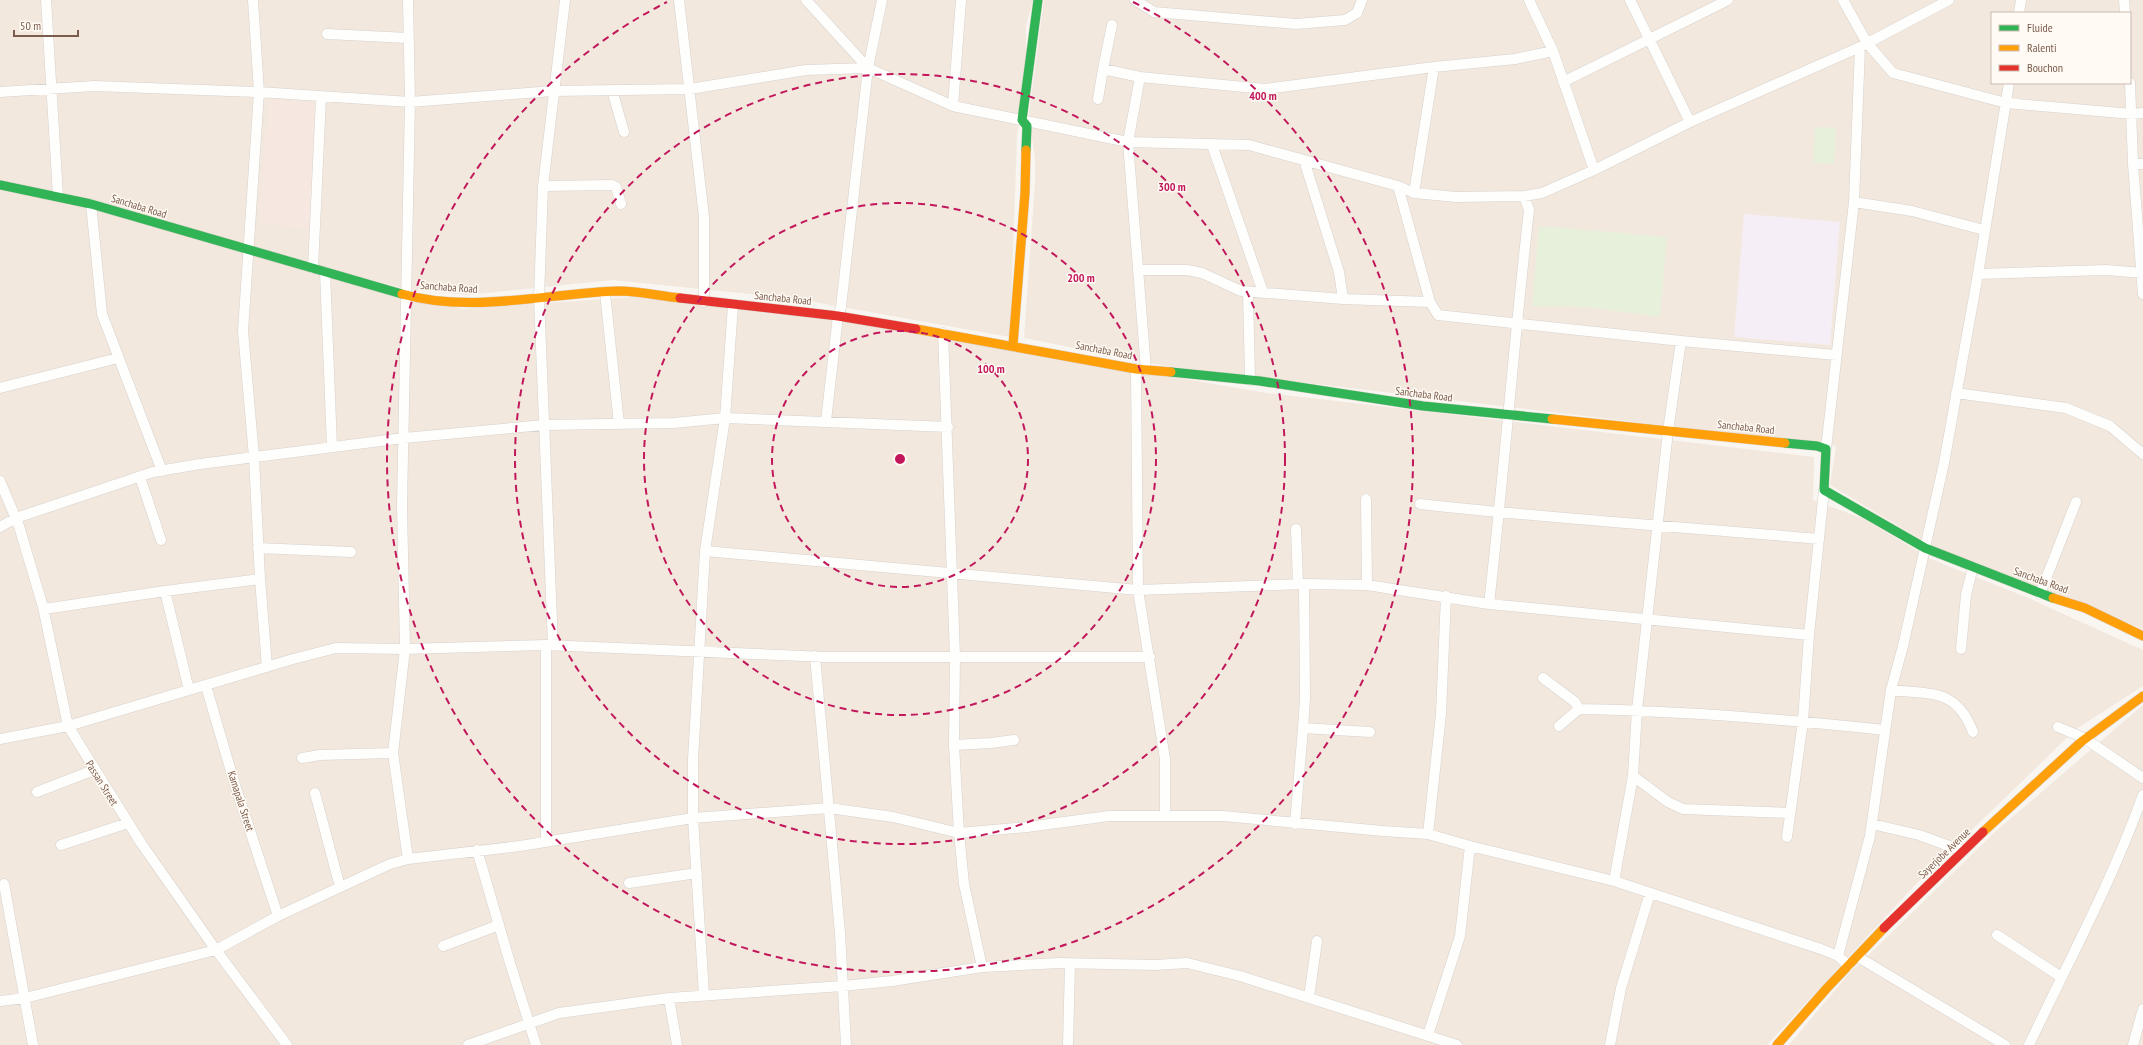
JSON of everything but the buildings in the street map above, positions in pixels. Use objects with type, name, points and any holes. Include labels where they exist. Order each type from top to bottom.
[{"type":"street","points":[[46,0],[58,196]]},
{"type":"street","points":[[253,0],[259,92],[242,332],[254,457],[258,548],[267,667]]},
{"type":"street","points":[[408,0],[410,102],[402,506],[405,649],[393,753],[408,859]]},
{"type":"street","points":[[546,841],[550,645],[539,297],[543,186],[553,91],[565,0]]},
{"type":"street","points":[[678,0],[690,89],[704,217],[704,302]]},
{"type":"street","points":[[806,0],[868,68],[953,106],[1128,142],[1249,145],[1398,186],[1414,193],[1456,197],[1524,196],[1542,193],[1594,170],[1690,122],[1864,45],[1949,0]]},
{"type":"street","points":[[826,421],[838,316],[842,307],[868,68],[882,0]]},
{"type":"street","points":[[953,106],[961,0]]},
{"type":"street","points":[[1013,346],[1025,193],[1027,126],[1022,120],[1038,0]]},
{"type":"street","points":[[1135,0],[1154,12],[1296,24],[1345,20],[1357,13],[1362,0]]},
{"type":"street","points":[[1529,0],[1552,51],[1594,170]]},
{"type":"street","points":[[1630,0],[1690,122]]},
{"type":"street","points":[[1563,82],[1728,0]]},
{"type":"street","points":[[1843,0],[1864,45],[1893,73],[2006,103],[2132,114],[2143,113]]},
{"type":"street","points":[[2019,12],[2021,0]]},
{"type":"street","points":[[2124,0],[2125,12]]},
{"type":"street","points":[[1098,99],[1112,25]]},
{"type":"street","points":[[327,34],[408,38]]},
{"type":"street","points":[[1787,837],[1803,721],[1809,635],[1824,490],[1826,449],[1854,202],[1864,45]]},
{"type":"street","points":[[1103,69],[1140,77],[1265,89],[1434,67],[1515,59],[1552,51]]},
{"type":"street","points":[[1414,193],[1434,67]]},
{"type":"street","points":[[0,92],[94,86],[259,92],[321,98],[410,102],[553,91],[690,89],[806,70],[868,68]]},
{"type":"street","points":[[1140,77],[1128,142],[1138,270],[1141,369],[1138,590],[1150,657],[1165,759],[1165,815]]},
{"type":"street","points":[[1838,956],[1872,824],[1891,690],[1903,646],[1944,463],[1978,274],[2009,84]]},
{"type":"street","points":[[2130,84],[2138,164],[2143,294]]},
{"type":"street","points":[[612,90],[624,132]]},
{"type":"street","points":[[313,268],[321,98]]},
{"type":"street","points":[[1212,145],[1263,292]]},
{"type":"street","points":[[1304,160],[1339,272],[1343,299]]},
{"type":"street","name":"Sanchaba Road","points":[[0,185],[91,204],[406,295],[455,302],[638,292],[704,302],[838,316],[943,333],[1141,369],[1250,380],[1423,406],[1507,416],[1668,431],[1826,449]]},
{"type":"street","points":[[543,186],[612,185],[616,187],[621,204]]},
{"type":"street","points":[[1398,186],[1430,302],[1438,315],[1681,341],[1836,355]]},
{"type":"street","points":[[1489,604],[1500,513],[1507,416],[1529,210],[1524,196]]},
{"type":"street","points":[[1854,202],[1912,211],[1984,230]]},
{"type":"street","points":[[91,204],[102,314],[162,471]]},
{"type":"street","points":[[1138,270],[1187,270],[1202,273],[1241,292],[1263,292],[1343,299],[1430,302]]},
{"type":"street","points":[[1978,274],[2106,270],[2142,273]]},
{"type":"street","points":[[325,272],[332,448]]},
{"type":"street","points":[[1248,292],[1250,380]]},
{"type":"street","points":[[605,293],[619,424]]},
{"type":"street","points":[[704,995],[693,818],[693,760],[698,651],[705,551],[725,418],[733,305]]},
{"type":"street","points":[[943,333],[948,427],[955,656],[954,745],[959,833],[964,884],[982,967]]},
{"type":"street","points":[[1614,881],[1633,776],[1637,710],[1647,619],[1668,431],[1681,341]]},
{"type":"street","points":[[0,388],[118,358]]},
{"type":"street","points":[[1956,393],[2066,408],[2110,426],[2143,454]]},
{"type":"street","points":[[0,527],[16,518],[162,471],[254,457],[404,438],[544,425],[674,422],[725,418],[948,427]]},
{"type":"street","points":[[140,477],[161,540]]},
{"type":"street","name":"Passan Street","points":[[0,481],[16,518],[44,609],[68,726],[128,823],[216,950],[287,1045]]},
{"type":"street","name":"Sanchaba Road","points":[[1824,490],[1860,509],[1925,548],[2040,594],[2085,608],[2143,636]]},
{"type":"street","points":[[1366,499],[1367,585]]},
{"type":"street","points":[[2040,594],[2076,502]]},
{"type":"street","points":[[1420,504],[1500,513],[1658,524],[1819,539]]},
{"type":"street","points":[[1295,824],[1305,698],[1301,584],[1296,529]]},
{"type":"street","points":[[258,548],[350,552]]},
{"type":"street","points":[[705,551],[1138,590],[1301,584],[1367,585],[1446,596],[1489,604],[1809,635]]},
{"type":"street","points":[[1961,649],[1966,595],[1973,567]]},
{"type":"street","points":[[44,609],[260,579]]},
{"type":"street","points":[[165,591],[189,690]]},
{"type":"street","points":[[1428,834],[1441,714],[1446,596]]},
{"type":"street","points":[[0,739],[68,726],[336,648],[405,649],[550,645],[815,656],[1150,657]]},
{"type":"street","points":[[815,656],[840,933],[846,1045]]},
{"type":"street","points":[[1543,678],[1575,702],[1579,709]]},
{"type":"street","name":"Kamapala Street","points":[[206,686],[235,786],[278,916],[237,939]]},
{"type":"street","points":[[1891,690],[1949,698],[1962,710],[1973,732]]},
{"type":"street","name":"Sayerjobe Avenue","points":[[1777,1045],[1849,966],[1962,851],[2048,769],[2084,738],[2143,696]]},
{"type":"street","points":[[1559,726],[1579,709],[1637,710],[1803,721],[1885,730]]},
{"type":"street","points":[[2058,727],[2084,738],[2143,778]]},
{"type":"street","points":[[1302,728],[1370,732]]},
{"type":"street","points":[[954,745],[1014,740]]},
{"type":"street","points":[[302,758],[320,755],[393,753]]},
{"type":"street","points":[[37,792],[94,770]]},
{"type":"street","points":[[1633,776],[1668,802],[1683,809],[1790,813]]},
{"type":"street","points":[[315,793],[340,887]]},
{"type":"street","points":[[2029,1045],[2118,862],[2143,795]]},
{"type":"street","points":[[0,1001],[25,998],[216,950],[278,916],[390,864],[408,859],[546,841],[693,818],[829,808],[893,817],[959,833],[1027,827],[1109,816],[1165,815],[1223,816],[1295,824],[1428,834],[1470,846],[1614,881],[1838,956],[1849,966]]},
{"type":"street","points":[[61,845],[128,823]]},
{"type":"street","points":[[1872,824],[1919,834],[1962,851]]},
{"type":"street","points":[[1428,1035],[1460,936],[1470,846]]},
{"type":"street","points":[[477,850],[536,1045]]},
{"type":"street","points":[[629,883],[697,873]]},
{"type":"street","points":[[4,884],[33,1045]]},
{"type":"street","points":[[1610,1045],[1621,988],[1650,893]]},
{"type":"street","points":[[443,946],[499,925]]},
{"type":"street","points":[[1997,934],[2061,977]]},
{"type":"street","points":[[1309,998],[1316,941]]},
{"type":"street","points":[[1858,957],[1999,1044]]},
{"type":"street","points":[[468,1045],[558,1013],[669,998],[843,986],[892,981],[982,967],[1070,964],[1155,965],[1187,963],[1240,976],[1457,1045]]},
{"type":"street","points":[[1068,1045],[1070,964]]},
{"type":"street","points":[[669,998],[677,1045]]},
{"type":"street","points":[[2133,1045],[2143,1009]]},
{"type":"shaded area","points":[[0,0],[1033,0],[1026,26],[1026,71],[1017,137],[1010,337],[797,299],[613,280],[467,295],[406,289],[0,182]]},
{"type":"shaded area","points":[[1044,0],[2143,0],[2143,629],[1935,548],[1830,485],[1836,446],[1166,366],[1024,338],[1035,183],[1035,159],[1029,114]]},
{"type":"shaded area","points":[[269,99],[324,104],[317,231],[258,222]]},
{"type":"shaded area","points":[[0,190],[58,200],[462,309],[634,297],[836,320],[1267,393],[1814,457],[1813,500],[1864,519],[1931,559],[2026,597],[2143,650],[2143,686],[2076,729],[1916,884],[1767,1045],[0,1045]]},
{"type":"shaded area","points":[[1744,214],[1840,222],[1830,345],[1734,337]]},
{"type":"shaded area","points":[[2143,705],[2143,1045],[1789,1045],[1847,976],[1996,831]]},
{"type":"green space","points":[[1815,127],[1836,128],[1834,164],[1813,163]]},
{"type":"green space","points":[[1539,226],[1667,237],[1660,317],[1587,307],[1532,306]]},
{"type":"traffic: fast","points":[[1026,150],[1027,126],[1022,120],[1038,0]]},
{"type":"traffic: fast","points":[[0,185],[91,204],[402,294]]},
{"type":"traffic: fast","points":[[1171,372],[1260,381],[1423,406],[1552,419]]},
{"type":"traffic: fast","points":[[1785,443],[1817,446],[1826,449],[1824,490],[1925,548],[2053,598]]},
{"type":"traffic: slow","points":[[1013,345],[1025,193],[1026,150]]},
{"type":"traffic: slow","points":[[402,294],[429,300],[455,302],[510,301],[619,291],[680,298]]},
{"type":"traffic: slow","points":[[916,329],[1136,369],[1171,372]]},
{"type":"traffic: slow","points":[[1552,419],[1785,443]]},
{"type":"traffic: slow","points":[[2053,598],[2085,608],[2143,636]]},
{"type":"traffic: slow","points":[[1983,832],[2081,742],[2143,696]]},
{"type":"traffic: slow","points":[[1777,1045],[1827,988],[1884,928]]},
{"type":"traffic: jam","points":[[680,298],[838,316],[916,329]]},
{"type":"traffic: jam","points":[[1884,928],[1983,832]]}]
